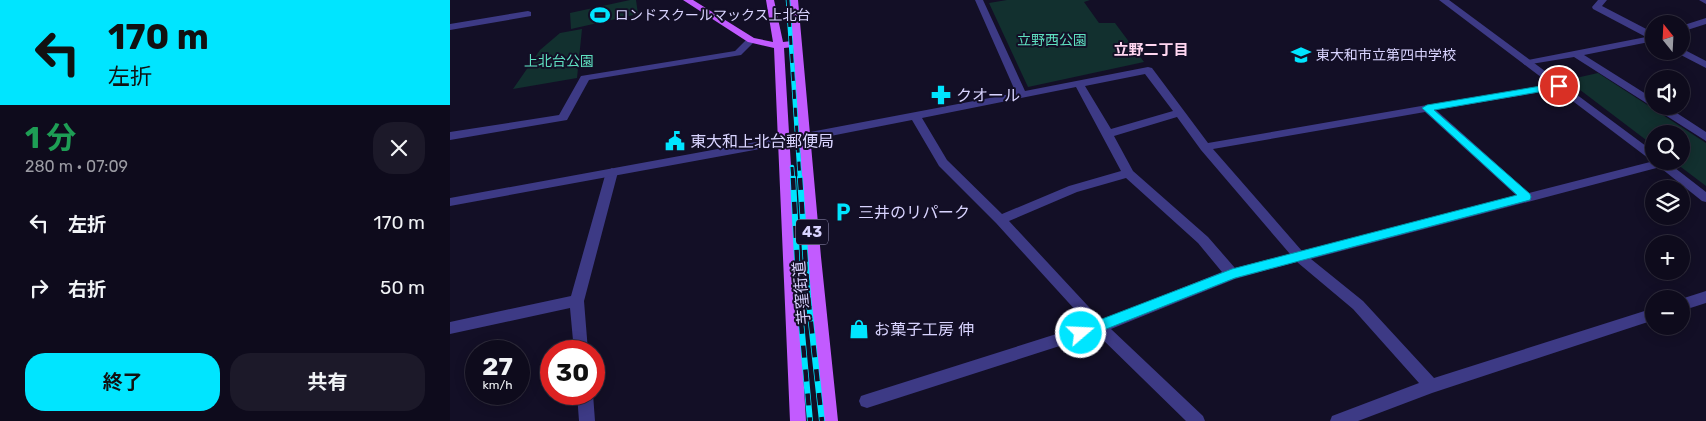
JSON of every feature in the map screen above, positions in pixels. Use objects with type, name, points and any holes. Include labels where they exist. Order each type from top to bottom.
[{"type":"main road","points":[[687,0],[751,40],[778,46],[798,43]]},
{"type":"main road","name":"芋窪街道","points":[[770,0],[780,52],[798,421]]},
{"type":"main road","name":"芋窪街道","points":[[794,0],[814,257],[830,421]]},
{"type":"street","points":[[980,0],[1022,95]]},
{"type":"street","points":[[1443,0],[1645,152]]},
{"type":"street","points":[[1603,0],[1596,7],[1645,32]]},
{"type":"street","points":[[450,26],[528,14]]},
{"type":"street","points":[[1690,26],[1706,21]]},
{"type":"street","points":[[1528,63],[1645,39]]},
{"type":"street","points":[[450,144],[455,135],[564,118],[585,78],[738,53],[751,40]]},
{"type":"street","points":[[1575,53],[1645,98]]},
{"type":"street","points":[[1690,56],[1706,65]]},
{"type":"street","points":[[450,202],[784,141],[1148,70],[1205,147],[1300,257],[1358,305],[1431,386]]},
{"type":"street","points":[[1079,84],[1128,173],[1203,240],[1232,274]]},
{"type":"street","points":[[1205,147],[1559,86]]},
{"type":"street","points":[[1427,108],[1526,197]]},
{"type":"street","points":[[1108,134],[1179,113]]},
{"type":"street","points":[[1672,115],[1706,137]]},
{"type":"street","points":[[915,116],[943,163],[1000,220],[1099,327],[1197,421]]},
{"type":"street","points":[[867,401],[1099,327],[1232,274],[1645,164]]},
{"type":"street","points":[[1669,170],[1706,198]]},
{"type":"street","points":[[580,340],[578,301],[612,172]]},
{"type":"street","points":[[1000,220],[1073,189],[1128,173]]},
{"type":"street","points":[[1690,302],[1706,297]]},
{"type":"street","points":[[450,328],[578,301]]},
{"type":"street","points":[[1338,421],[1431,386],[1645,317]]},
{"type":"street","points":[[586,405],[587,421]]},
{"type":"green space","points":[[636,0],[638,14],[571,29],[570,13]]},
{"type":"green space","name":"立野西公園","points":[[1007,0],[1090,0],[1084,2],[1099,23],[1115,23],[1144,62],[1028,87],[989,3]]},
{"type":"green space","name":"上北台公園","points":[[582,29],[577,78],[513,89],[540,50],[560,33]]},
{"type":"green space","points":[[1598,73],[1645,103],[1645,115],[1663,115],[1678,125],[1645,125],[1645,139],[1567,80]]},
{"type":"green space","points":[[1690,133],[1706,143],[1706,186],[1685,170],[1690,170]]},
{"type":"railway","points":[[788,0],[800,179]]},
{"type":"railway","points":[[792,167],[793,179]]},
{"type":"railway","points":[[793,178],[799,299],[810,421]]},
{"type":"railway","points":[[800,178],[808,296],[822,421]]},
{"type":"place","name":"ロンドスクールマックス上北台","points":[[600,15]]},
{"type":"place","name":"東大和市立第四中学校","points":[[1301,55]]},
{"type":"place","name":"クオール","points":[[941,95]]},
{"type":"place","name":"東大和上北台郵便局","points":[[675,141]]},
{"type":"place","name":"三井のリパーク","points":[[843,212]]},
{"type":"place","name":"お菓子工房 伸","points":[[859,329]]},
{"type":"district","name":"立野二丁目","points":[[1151,50]]},
{"type":"route","points":[[1081,333],[1232,274],[1526,197],[1427,108],[1559,86]]}]
